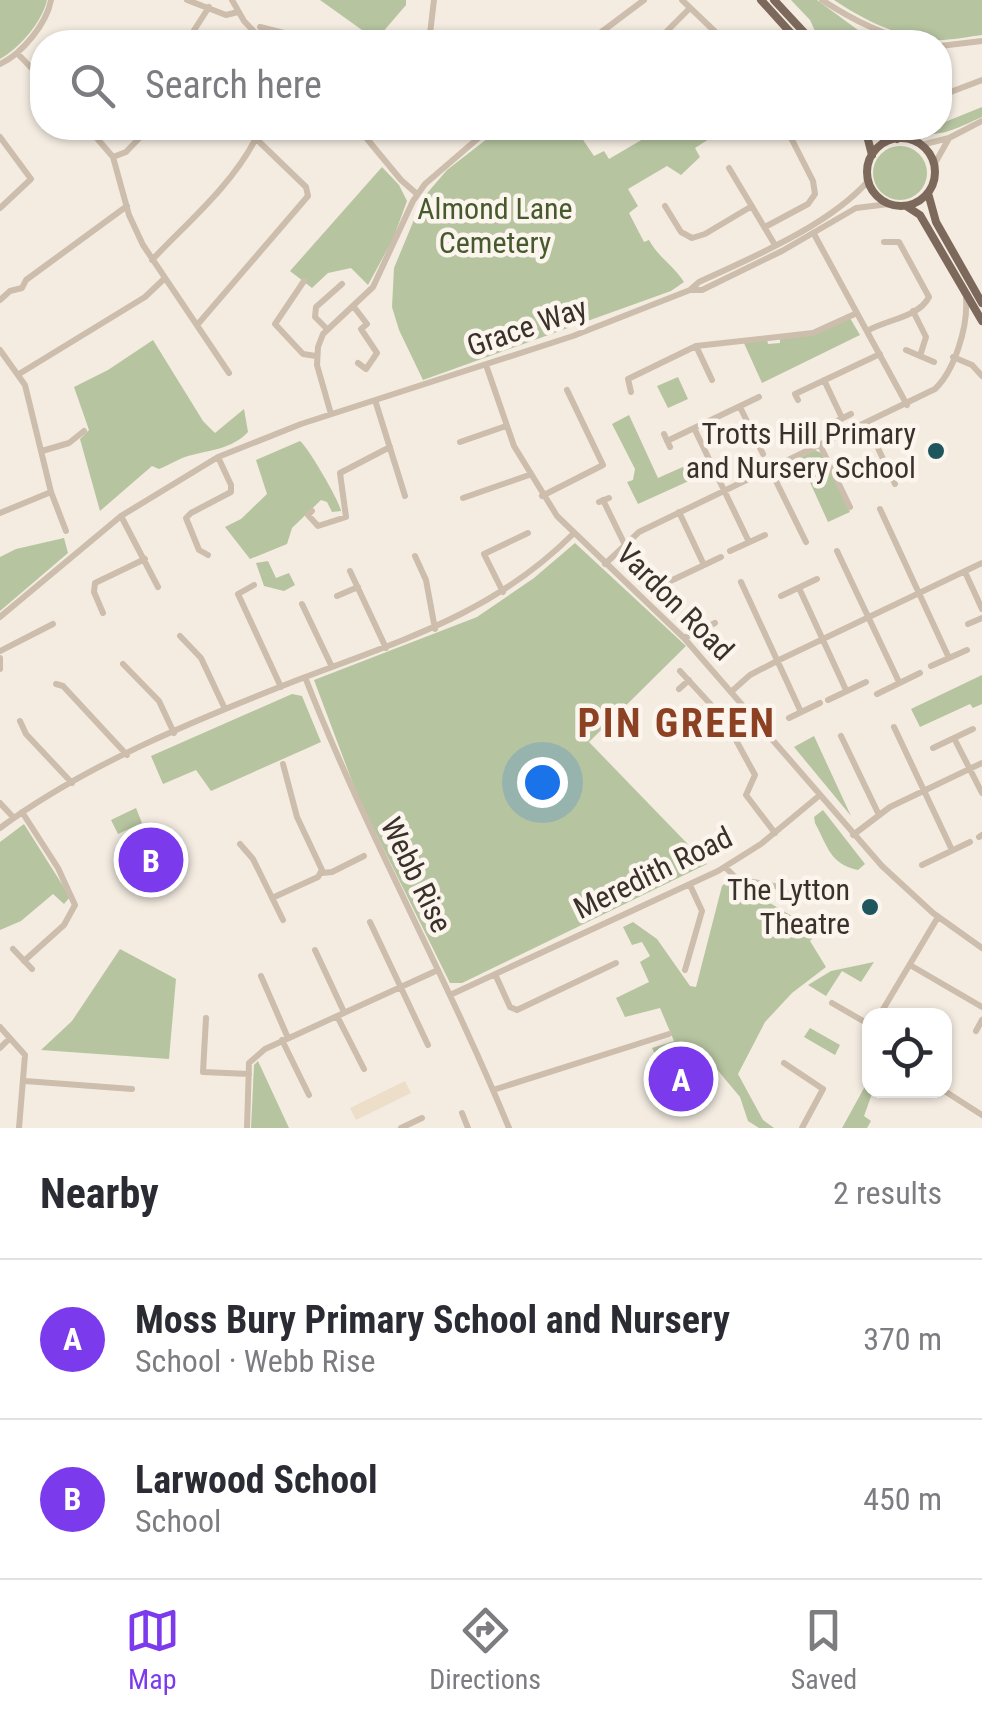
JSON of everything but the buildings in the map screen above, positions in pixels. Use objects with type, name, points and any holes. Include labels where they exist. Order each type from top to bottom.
[{"type":"main road","points":[[761,0],[788,30]]},
{"type":"main road","points":[[774,0],[802,30]]},
{"type":"main road","points":[[868,140],[872,155],[869,180],[876,195],[920,215],[982,322]]},
{"type":"main road","points":[[872,155],[894,140]]},
{"type":"main road","points":[[900,140],[922,145],[934,165],[933,184],[928,193],[906,206]]},
{"type":"main road","points":[[928,193],[936,222],[982,303]]},
{"type":"street","points":[[35,30],[46,16],[50,0]]},
{"type":"street","points":[[187,0],[226,15],[238,12]]},
{"type":"street","points":[[232,0],[254,30]]},
{"type":"street","points":[[430,30],[434,0]]},
{"type":"street","points":[[604,30],[644,0]]},
{"type":"street","points":[[682,0],[713,30]]},
{"type":"street","points":[[822,0],[875,30]]},
{"type":"street","points":[[195,30],[209,7]]},
{"type":"street","points":[[668,30],[690,8]]},
{"type":"street","points":[[260,27],[272,30]]},
{"type":"street","points":[[0,64],[30,36]]},
{"type":"street","points":[[952,45],[982,41]]},
{"type":"street","points":[[16,53],[30,67]]},
{"type":"street","points":[[952,91],[982,80]]},
{"type":"street","points":[[952,136],[982,120]]},
{"type":"street","points":[[0,137],[30,179],[0,208]]},
{"type":"street","points":[[98,140],[112,157],[127,206],[152,260],[229,373]]},
{"type":"street","points":[[112,157],[126,152],[138,140]]},
{"type":"street","points":[[152,260],[190,222],[247,155],[255,140]]},
{"type":"street","points":[[198,324],[308,196],[306,187],[258,140]]},
{"type":"street","points":[[368,140],[400,180],[418,194]]},
{"type":"street","points":[[331,414],[316,356],[327,329],[354,307],[380,277],[418,194],[444,164],[475,140]]},
{"type":"street","points":[[765,226],[808,204],[815,194],[792,140]]},
{"type":"street","points":[[922,145],[941,140]]},
{"type":"street","points":[[934,165],[948,140]]},
{"type":"street","points":[[729,168],[775,244]]},
{"type":"street","name":"Grace Way","points":[[0,616],[121,516],[218,457],[331,414],[623,318],[690,290],[852,198],[869,180]]},
{"type":"street","name":"Grace Way","points":[[690,290],[702,290],[863,205],[889,204]]},
{"type":"street","points":[[0,300],[10,291],[22,288],[26,280],[127,206]]},
{"type":"street","points":[[665,206],[681,232],[697,238],[752,206]]},
{"type":"street","points":[[814,234],[907,404]]},
{"type":"street","points":[[867,331],[926,303],[928,290],[898,242],[884,242]]},
{"type":"street","points":[[19,374],[145,297],[165,278]]},
{"type":"street","points":[[304,282],[275,324],[304,354],[316,356]]},
{"type":"street","points":[[327,329],[315,318],[316,306],[342,284]]},
{"type":"street","points":[[605,564],[624,543],[678,512],[938,387],[953,357],[964,320],[966,292]]},
{"type":"street","points":[[354,307],[367,324],[360,329],[377,352],[366,369],[358,363]]},
{"type":"street","points":[[913,311],[926,336],[920,356]]},
{"type":"street","points":[[631,392],[628,379],[696,346],[814,333],[857,312]]},
{"type":"street","points":[[964,320],[982,322]]},
{"type":"street","points":[[696,346],[712,380]]},
{"type":"street","points":[[0,350],[19,374],[28,394],[51,492],[66,531]]},
{"type":"street","points":[[906,350],[934,362]]},
{"type":"street","points":[[798,400],[795,394],[880,354]]},
{"type":"street","points":[[953,357],[982,376]]},
{"type":"street","name":"Vardon Road","points":[[486,365],[506,426],[529,475],[557,516],[684,638],[906,891],[982,948]]},
{"type":"street","points":[[824,380],[838,420],[850,414]]},
{"type":"street","points":[[542,496],[603,465],[568,390]]},
{"type":"street","points":[[667,441],[759,397]]},
{"type":"street","points":[[375,400],[406,496]]},
{"type":"street","points":[[740,407],[763,454]]},
{"type":"street","points":[[866,423],[895,484]]},
{"type":"street","points":[[460,442],[506,426]]},
{"type":"street","points":[[694,428],[749,542]]},
{"type":"street","points":[[42,450],[69,442],[84,431]]},
{"type":"street","points":[[820,445],[850,507]]},
{"type":"street","points":[[307,515],[318,526],[346,517],[340,472],[390,447]]},
{"type":"street","points":[[208,555],[200,550],[186,518],[231,492],[232,485],[218,457]]},
{"type":"street","points":[[770,469],[801,525],[806,542]]},
{"type":"street","points":[[462,498],[529,475]]},
{"type":"street","points":[[0,513],[51,492]]},
{"type":"street","points":[[604,500],[624,543]]},
{"type":"street","points":[[880,509],[892,526],[949,658]]},
{"type":"street","points":[[678,512],[704,565]]},
{"type":"street","points":[[121,516],[158,587]]},
{"type":"street","points":[[503,592],[484,554],[528,533]]},
{"type":"street","points":[[0,828],[72,783],[174,733],[305,677],[435,629],[503,592],[573,534]]},
{"type":"street","points":[[730,551],[765,535]]},
{"type":"street","points":[[837,552],[848,564],[898,682]]},
{"type":"street","points":[[415,556],[426,580],[435,629]]},
{"type":"street","points":[[662,585],[720,556]]},
{"type":"street","points":[[104,613],[94,592],[96,583],[145,559]]},
{"type":"street","points":[[732,691],[777,660],[982,564]]},
{"type":"street","points":[[350,572],[386,648]]},
{"type":"street","points":[[965,572],[982,609]]},
{"type":"street","points":[[780,596],[817,579]]},
{"type":"street","points":[[741,582],[802,712]]},
{"type":"street","points":[[254,585],[238,594],[280,687]]},
{"type":"street","points":[[337,596],[358,587]]},
{"type":"street","points":[[799,588],[846,690]]},
{"type":"street","points":[[302,604],[332,667]]},
{"type":"street","points":[[968,624],[982,618]]},
{"type":"street","points":[[684,638],[714,623]]},
{"type":"street","points":[[0,669],[0,655],[53,624]]},
{"type":"street","points":[[180,636],[201,658],[226,710]]},
{"type":"street","points":[[930,666],[967,650]]},
{"type":"street","points":[[123,664],[159,701],[174,733]]},
{"type":"street","points":[[680,671],[717,710],[739,744],[755,775],[746,795],[775,834]]},
{"type":"street","points":[[876,694],[920,672]]},
{"type":"street","name":"Webb Rise","points":[[305,677],[354,797],[509,1128]]},
{"type":"street","points":[[679,688],[689,680]]},
{"type":"street","points":[[788,718],[866,682]]},
{"type":"street","points":[[56,684],[63,686],[127,755]]},
{"type":"street","points":[[20,720],[26,734],[72,783]]},
{"type":"street","points":[[894,727],[952,850]]},
{"type":"street","points":[[933,748],[973,729]]},
{"type":"street","points":[[840,736],[847,757],[879,814]]},
{"type":"street","points":[[954,738],[982,793]]},
{"type":"street","points":[[853,834],[879,814],[982,763]]},
{"type":"street","points":[[283,764],[297,817],[322,873]]},
{"type":"street","name":"Meredith Road","points":[[450,995],[690,886],[775,834],[820,795]]},
{"type":"street","points":[[0,802],[14,818]]},
{"type":"street","points":[[22,812],[58,868],[75,905],[64,925],[24,961]]},
{"type":"street","points":[[922,864],[970,842]]},
{"type":"street","points":[[240,844],[252,856],[283,920]]},
{"type":"street","points":[[272,898],[364,856]]},
{"type":"street","points":[[725,867],[738,878],[834,897]]},
{"type":"street","points":[[684,970],[702,911],[690,886]]},
{"type":"street","points":[[885,1008],[938,917]]},
{"type":"street","points":[[370,922],[428,1044]]},
{"type":"street","points":[[12,949],[32,968]]},
{"type":"street","points":[[315,950],[364,1069]]},
{"type":"street","points":[[495,974],[510,1006],[517,1010],[616,963]]},
{"type":"street","points":[[910,965],[982,1008]]},
{"type":"street","points":[[247,1128],[250,1063],[265,1049],[438,970]]},
{"type":"street","points":[[261,976],[309,1095]]},
{"type":"street","points":[[832,1002],[862,1020]]},
{"type":"street","points":[[206,1018],[203,1072],[249,1074]]},
{"type":"street","points":[[976,1031],[982,1020]]},
{"type":"street","points":[[0,1027],[25,1055],[19,1128]]},
{"type":"street","points":[[493,1090],[669,1034]]},
{"type":"street","points":[[0,1048],[10,1038]]},
{"type":"street","points":[[784,1063],[822,1089],[802,1128]]},
{"type":"street","points":[[25,1081],[132,1089]]},
{"type":"street","points":[[952,1096],[982,1115]]},
{"type":"street","points":[[462,1113],[468,1128]]},
{"type":"street","points":[[401,1128],[422,1118]]},
{"type":"green space","points":[[0,0],[47,0],[29,34],[0,59]]},
{"type":"green space","points":[[320,0],[406,0],[385,30],[362,30]]},
{"type":"green space","points":[[791,0],[817,0],[858,30],[815,30]]},
{"type":"green space","points":[[834,0],[982,0],[982,35],[952,38],[952,30],[892,30]]},
{"type":"green space","points":[[982,107],[982,117],[958,128],[952,130],[952,119]]},
{"type":"green space","name":"Almond Lane Cemetery","points":[[486,140],[583,140],[594,156],[604,151],[609,159],[641,140],[707,140],[695,148],[700,157],[681,175],[667,166],[628,189],[638,206],[629,213],[644,242],[649,240],[684,282],[671,291],[423,380],[392,307],[394,268],[423,198],[447,170]]},
{"type":"green space","points":[[900,146],[919,154],[927,173],[919,192],[900,200],[881,192],[873,173],[881,154]]},
{"type":"green space","points":[[382,167],[399,185],[407,201],[393,239],[368,285],[351,268],[328,273],[312,288],[290,271]]},
{"type":"green space","points":[[850,318],[860,335],[762,383],[743,341],[767,339],[768,344],[780,343],[780,338],[814,335]]},
{"type":"green space","points":[[153,340],[203,421],[215,433],[244,409],[248,432],[228,445],[184,457],[159,469],[152,466],[100,511],[80,439],[89,430],[74,387]]},
{"type":"green space","points":[[678,377],[688,399],[668,408],[657,386]]},
{"type":"green space","points":[[629,415],[658,478],[685,466],[691,480],[638,504],[627,482],[633,480],[635,469],[612,424]]},
{"type":"green space","points":[[300,441],[341,511],[332,512],[327,502],[321,500],[292,528],[287,544],[250,559],[225,527],[241,519],[267,494],[256,460]]},
{"type":"green space","points":[[815,450],[821,453],[850,512],[828,522],[799,458]]},
{"type":"green space","points":[[64,538],[68,553],[0,611],[0,557],[16,549]]},
{"type":"green space","points":[[575,543],[686,646],[589,742],[707,864],[462,983],[450,983],[358,797],[314,680],[477,617],[534,578]]},
{"type":"green space","points":[[268,561],[276,578],[289,573],[295,585],[284,591],[264,586],[256,563]]},
{"type":"green space","points":[[982,675],[982,704],[973,708],[970,704],[920,727],[911,709]]},
{"type":"green space","points":[[292,694],[302,696],[321,742],[211,791],[196,770],[163,784],[151,756]]},
{"type":"green space","points":[[814,736],[851,816],[794,747]]},
{"type":"green space","points":[[136,808],[142,823],[118,834],[111,820]]},
{"type":"green space","points":[[823,810],[865,864],[858,870],[841,864],[827,847],[814,817]]},
{"type":"green space","points":[[24,824],[70,897],[64,904],[53,894],[21,921],[0,930],[0,842]]},
{"type":"green space","points":[[729,879],[792,916],[815,935],[810,941],[826,967],[792,993],[765,1022],[738,1074],[763,1120],[774,1128],[759,1128],[748,1121],[740,1097],[708,1054],[662,1069],[652,1048],[674,1041],[660,1008],[625,1017],[616,998],[649,982],[640,962],[650,956],[642,942],[632,945],[623,927],[633,922],[657,939],[690,986],[696,987],[722,886]]},
{"type":"green space","points":[[120,949],[176,979],[169,1059],[41,1050],[72,1021]]},
{"type":"green space","points":[[874,962],[861,982],[842,971],[826,996],[808,985],[831,971]]},
{"type":"green space","points":[[810,1028],[840,1045],[835,1055],[804,1037]]},
{"type":"green space","points":[[258,1061],[289,1128],[251,1128],[254,1065]]},
{"type":"green space","points":[[862,1092],[862,1098],[870,1098],[864,1116],[871,1121],[867,1128],[842,1128]]},
{"type":"shaded area","points":[[405,1081],[411,1093],[356,1120],[350,1108]]},
{"type":"place","name":"Trotts Hill Primary and Nursery School","points":[[936,451]]},
{"type":"place","name":"Larwood School","points":[[151,860]]},
{"type":"place","name":"The Lytton Theatre","points":[[870,907]]},
{"type":"place","name":"Moss Bury Primary School and Nursery","points":[[681,1079]]},
{"type":"district","name":"PIN GREEN","points":[[677,723]]}]
